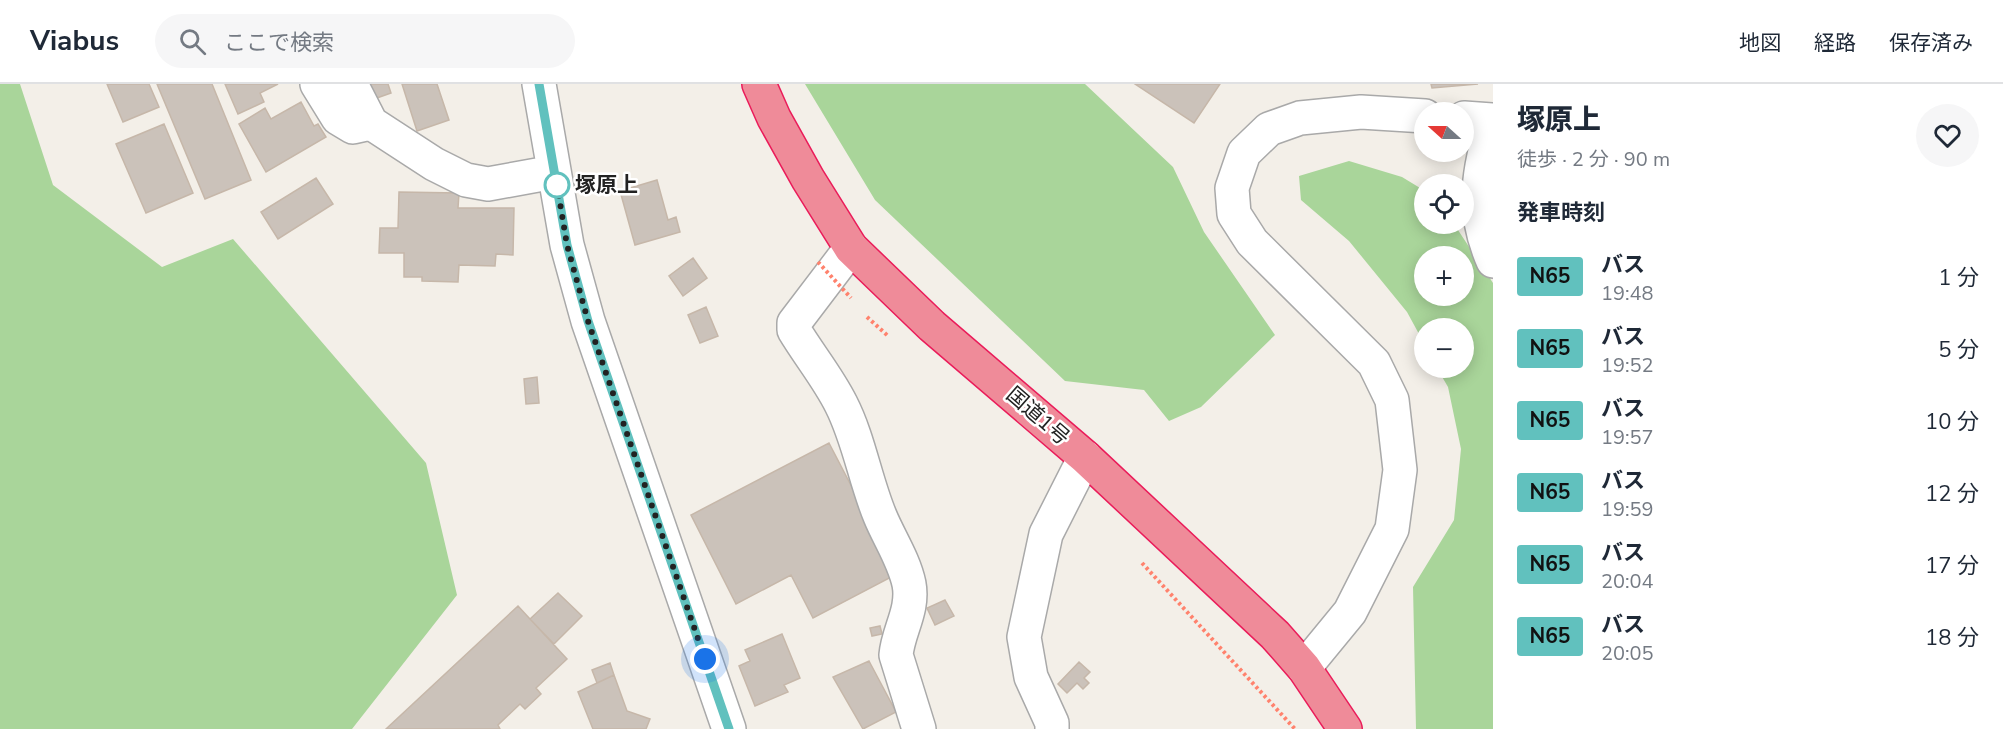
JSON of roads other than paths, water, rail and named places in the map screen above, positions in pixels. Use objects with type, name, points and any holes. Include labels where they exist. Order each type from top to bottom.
[{"type":"highway","name":"国道1号","points":[[759,84],[774,118],[802,169],[851,248],[932,326],[1085,457],[1275,635],[1304,668],[1345,729]]},
{"type":"street","points":[[317,84],[338,118],[353,127],[371,123]]},
{"type":"street","points":[[351,84],[371,123],[434,164],[466,180],[488,184],[554,172]]},
{"type":"street","points":[[539,84],[567,245],[588,321],[729,729]]},
{"type":"street","points":[[1304,668],[1350,612],[1392,529],[1400,470],[1392,400],[1374,363],[1252,242],[1234,214],[1232,188],[1244,153],[1269,129],[1300,118],[1361,112],[1414,115]]},
{"type":"street","points":[[1474,119],[1493,120],[1480,169],[1478,207],[1487,247],[1493,261]]},
{"type":"street","points":[[851,248],[794,323],[794,330],[840,403],[853,432],[863,470],[880,516],[904,569],[909,585],[909,601],[906,620],[897,643],[896,655],[919,729]]},
{"type":"street","points":[[1052,729],[1052,723],[1031,677],[1024,637],[1046,534],[1085,457]]},
{"type":"place","name":"塚原上","points":[[557,185]]}]
